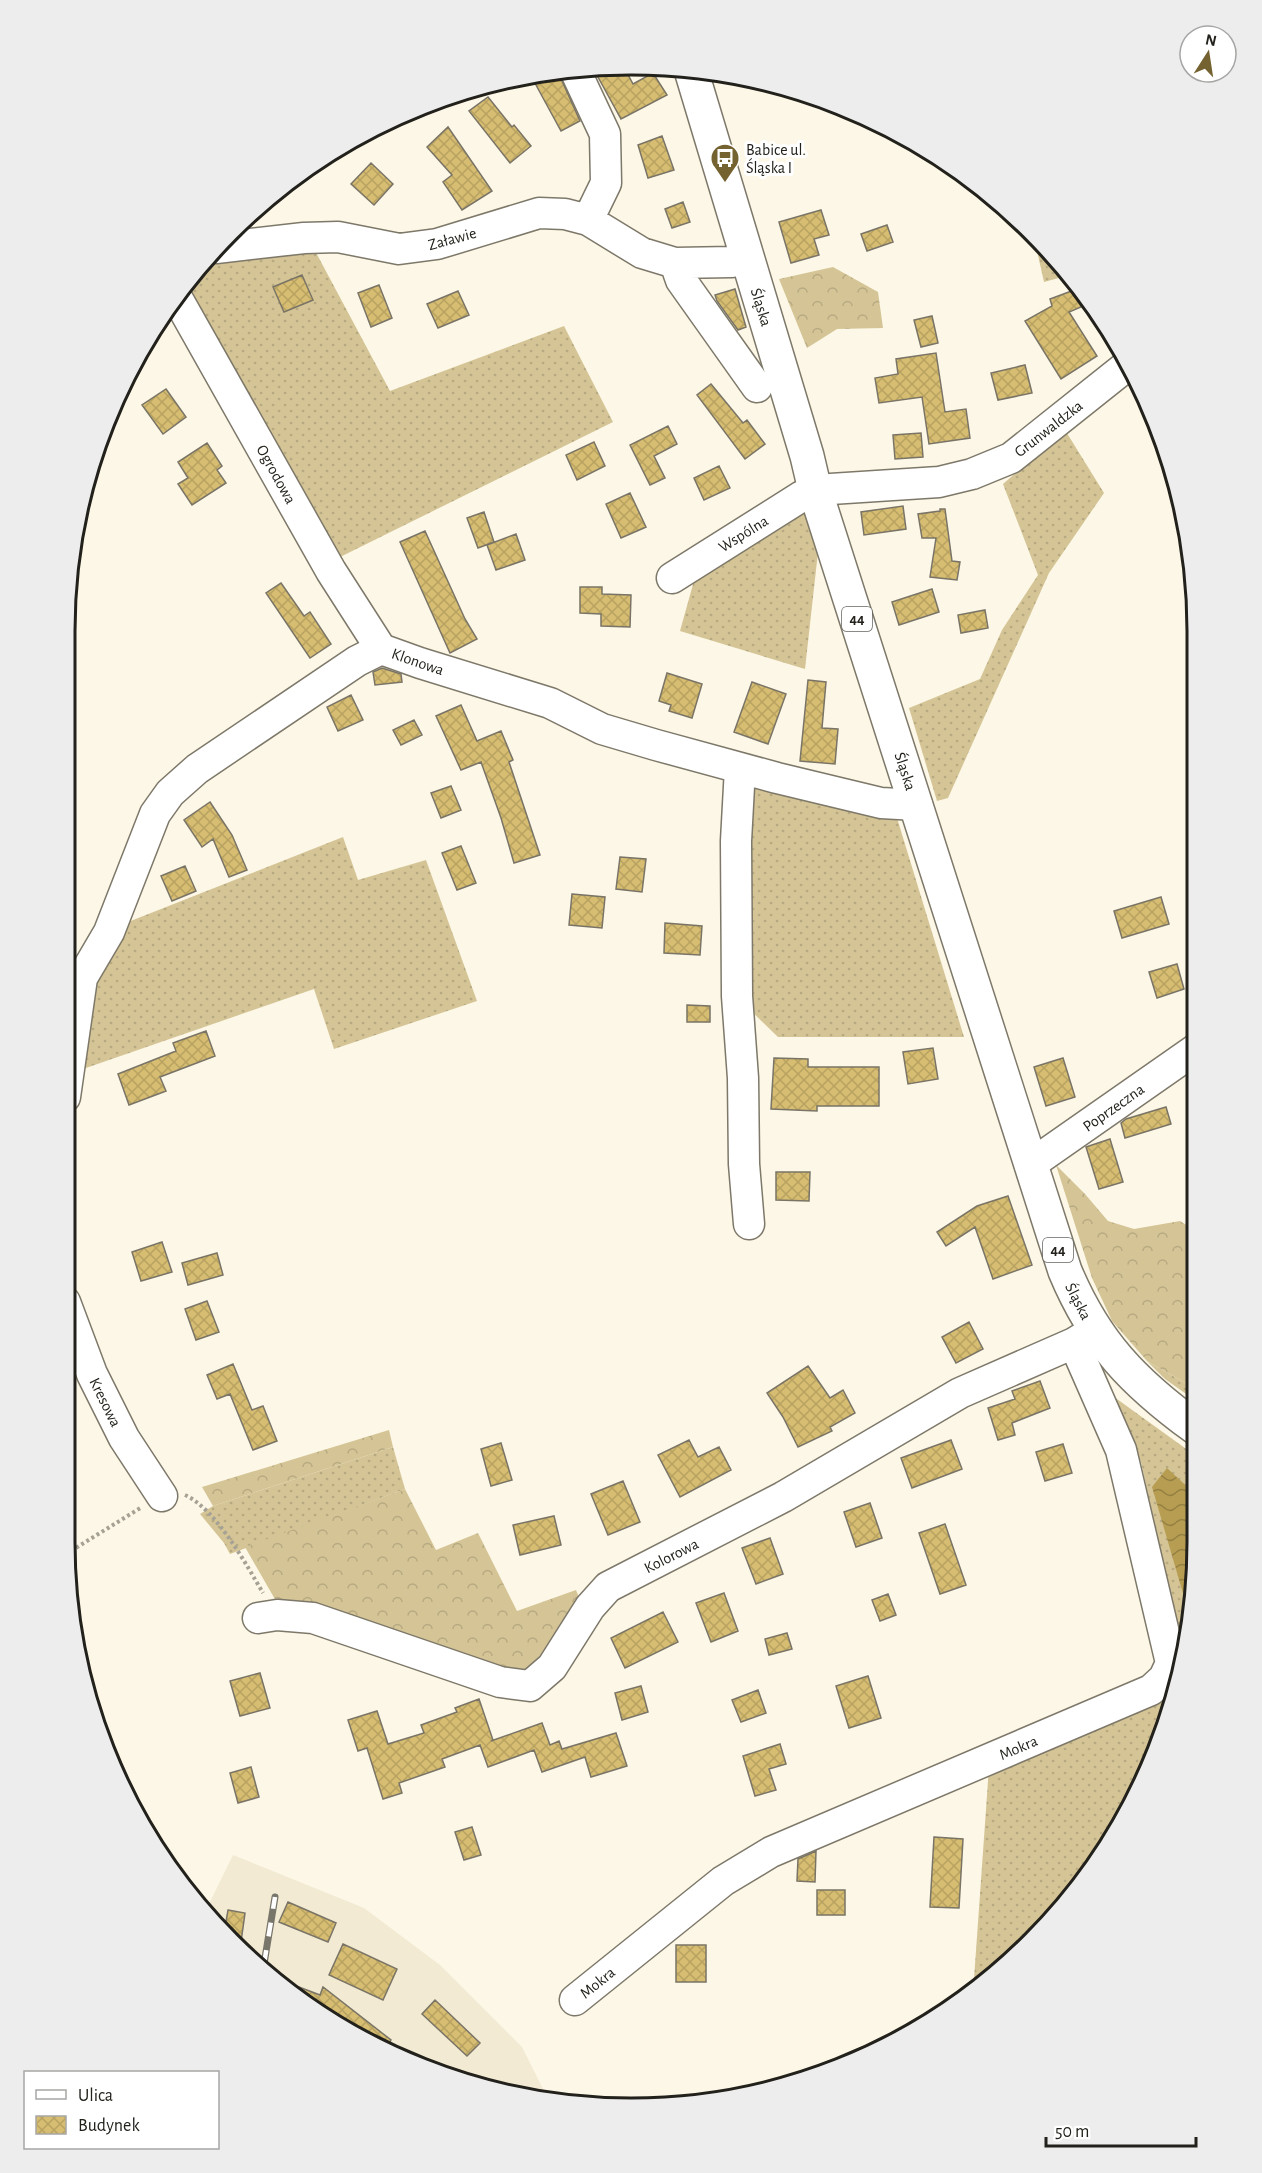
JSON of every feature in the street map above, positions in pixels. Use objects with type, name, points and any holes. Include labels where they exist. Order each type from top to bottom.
[{"type":"main road","name":"Śląska","points":[[694,79],[815,490],[1030,1165],[1077,1301],[1085,1336],[1187,1421]]},
{"type":"street","points":[[579,78],[604,134],[606,183],[588,220]]},
{"type":"street","name":"Załawie","points":[[230,246],[304,238],[338,237],[399,249],[437,244],[539,213],[565,214],[588,220],[642,253],[675,263],[732,262],[748,257]]},
{"type":"street","points":[[675,263],[687,290],[757,387]]},
{"type":"street","name":"Ogrodowa","points":[[181,305],[331,571],[381,649]]},
{"type":"street","name":"Grunwaldzka","points":[[815,490],[939,482],[972,474],[1011,458],[1122,370]]},
{"type":"street","name":"Wspólna","points":[[672,578],[815,490]]},
{"type":"street","name":"Klonowa","points":[[75,982],[110,932],[155,814],[170,793],[207,763],[357,661],[381,649],[550,703],[603,729],[740,768],[881,803],[917,805]]},
{"type":"street","points":[[740,768],[736,841],[737,996],[743,1078],[744,1164],[749,1224]]},
{"type":"street","name":"Poprzeczna","points":[[1030,1165],[1187,1055]]},
{"type":"street","name":"Kresowa","points":[[75,1329],[92,1374],[124,1438],[162,1496]]},
{"type":"street","name":"Kolorowa","points":[[267,1616],[312,1618],[500,1682],[530,1686],[552,1667],[590,1608],[608,1587],[783,1497],[960,1393],[1085,1336]]},
{"type":"street","name":"Mokra","points":[[575,2000],[723,1881],[771,1852],[1151,1690],[1164,1678],[1172,1663],[1121,1450],[1085,1336]]},
{"type":"path","points":[[75,1548],[162,1496],[182,1493],[194,1498],[229,1537],[267,1616]]},
{"type":"shaded area","points":[[233,1855],[364,1908],[440,1965],[522,2047],[544,2091],[487,2079],[452,2068],[418,2056],[353,2024],[322,2004],[264,1960],[209,1904]]},
{"type":"green space","points":[[313,247],[390,391],[564,326],[613,422],[332,561],[186,298],[222,255]]},
{"type":"green space","points":[[1037,252],[1060,278],[1044,282]]},
{"type":"green space","points":[[833,267],[878,292],[883,328],[837,329],[807,348],[779,279]]},
{"type":"green space","points":[[1065,430],[1104,493],[1049,573],[948,798],[937,801],[909,708],[980,679],[1002,630],[1038,575],[1003,484]]},
{"type":"green space","points":[[796,488],[818,552],[805,669],[680,631],[702,552]]},
{"type":"green space","points":[[758,781],[897,818],[964,1037],[778,1037],[747,1007],[745,795]]},
{"type":"green space","points":[[343,837],[358,880],[426,860],[477,1001],[334,1049],[314,989],[83,1069],[88,985],[118,926]]},
{"type":"green space","points":[[1056,1165],[1108,1221],[1134,1229],[1180,1221],[1187,1225],[1187,1384],[1147,1361],[1112,1321],[1092,1278]]},
{"type":"green space","points":[[1147,1361],[1187,1384],[1187,1395],[1165,1379]]},
{"type":"green space","points":[[1110,1394],[1187,1450],[1186,1578],[1178,1635],[1141,1462]]},
{"type":"green space","points":[[389,1430],[393,1447],[213,1506],[202,1487]]},
{"type":"green space","points":[[393,1447],[405,1489],[230,1554],[200,1514],[213,1506]]},
{"type":"green space","points":[[405,1489],[436,1550],[478,1533],[517,1611],[576,1590],[583,1607],[524,1674],[276,1601],[245,1547]]},
{"type":"green space","points":[[1174,1658],[1168,1686],[1145,1755],[1113,1820],[1093,1851],[1049,1909],[998,1960],[974,1979],[989,1767],[1145,1706]]},
{"type":"water","points":[[1167,1468],[1187,1487],[1184,1597],[1152,1487]]},
{"type":"building","points":[[628,75],[633,84],[648,75],[655,76],[667,95],[621,119],[597,76]]},
{"type":"building","points":[[561,80],[580,121],[561,131],[535,84]]},
{"type":"building","points":[[488,97],[531,146],[510,163],[469,111]]},
{"type":"building","points":[[448,127],[492,191],[462,210],[443,182],[452,175],[427,147]]},
{"type":"building","points":[[662,136],[674,170],[648,178],[638,145]]},
{"type":"building","points":[[371,163],[393,184],[374,205],[351,184]]},
{"type":"building","points":[[683,202],[690,222],[672,228],[665,209]]},
{"type":"building","points":[[821,210],[829,235],[814,239],[819,255],[791,263],[779,222]]},
{"type":"building","points":[[887,225],[893,242],[867,251],[861,234]]},
{"type":"building","points":[[302,275],[313,300],[284,312],[273,287]]},
{"type":"building","points":[[379,285],[392,318],[371,327],[358,293]]},
{"type":"building","points":[[735,289],[746,327],[738,330],[715,295]]},
{"type":"building","points":[[458,291],[469,315],[438,328],[427,304]]},
{"type":"building","points":[[1071,291],[1082,307],[1069,312],[1097,356],[1061,379],[1025,321],[1052,306],[1050,299]]},
{"type":"building","points":[[932,316],[938,343],[921,347],[914,320]]},
{"type":"building","points":[[936,353],[945,412],[966,409],[970,438],[929,444],[922,397],[879,403],[875,378],[898,374],[896,359]]},
{"type":"building","points":[[1025,365],[1032,393],[998,400],[991,373]]},
{"type":"building","points":[[711,384],[743,423],[747,420],[765,444],[745,459],[697,395]]},
{"type":"building","points":[[166,389],[186,417],[163,434],[142,405]]},
{"type":"building","points":[[668,426],[677,444],[654,456],[665,478],[650,485],[630,445]]},
{"type":"building","points":[[921,433],[923,457],[895,459],[893,435]]},
{"type":"building","points":[[594,442],[605,466],[577,480],[566,455]]},
{"type":"building","points":[[207,443],[222,466],[217,470],[226,483],[192,505],[178,484],[188,478],[178,462]]},
{"type":"building","points":[[719,466],[730,488],[704,500],[694,478]]},
{"type":"building","points":[[630,493],[646,527],[621,538],[606,504]]},
{"type":"building","points":[[903,506],[906,529],[864,535],[861,512]]},
{"type":"building","points":[[940,509],[945,509],[952,561],[960,562],[957,580],[930,577],[936,538],[922,538],[918,514],[940,511]]},
{"type":"building","points":[[484,512],[494,542],[478,548],[467,518]]},
{"type":"building","points":[[425,531],[465,619],[477,639],[450,653],[400,542]]},
{"type":"building","points":[[516,534],[525,560],[496,570],[487,545]]},
{"type":"building","points":[[281,583],[304,616],[310,612],[331,644],[310,658],[266,593]]},
{"type":"building","points":[[580,587],[602,587],[602,594],[631,595],[630,627],[601,626],[601,614],[580,613]]},
{"type":"building","points":[[932,589],[939,612],[899,625],[892,602]]},
{"type":"building","points":[[985,610],[988,628],[961,633],[958,615]]},
{"type":"building","points":[[382,668],[401,674],[402,682],[375,685],[373,672]]},
{"type":"building","points":[[667,673],[702,684],[692,718],[669,711],[671,705],[659,701]]},
{"type":"building","points":[[808,680],[826,682],[822,728],[838,729],[835,764],[800,761]]},
{"type":"building","points":[[752,682],[786,694],[768,744],[734,732]]},
{"type":"building","points":[[351,695],[363,720],[338,731],[327,707]]},
{"type":"building","points":[[461,705],[477,741],[501,731],[513,760],[509,762],[540,855],[514,863],[481,762],[461,770],[436,716]]},
{"type":"building","points":[[414,720],[422,735],[401,745],[393,730]]},
{"type":"building","points":[[451,786],[461,810],[441,818],[431,793]]},
{"type":"building","points":[[210,802],[232,835],[247,870],[229,877],[213,839],[202,847],[184,820]]},
{"type":"building","points":[[461,846],[476,883],[457,890],[442,853]]},
{"type":"building","points":[[620,857],[646,859],[642,892],[616,889]]},
{"type":"building","points":[[185,866],[196,891],[172,901],[161,876]]},
{"type":"building","points":[[572,894],[605,897],[602,928],[569,925]]},
{"type":"building","points":[[1161,897],[1169,924],[1122,938],[1114,911]]},
{"type":"building","points":[[665,923],[702,926],[700,955],[664,953]]},
{"type":"building","points":[[1177,964],[1184,989],[1157,998],[1149,972]]},
{"type":"building","points":[[687,1005],[710,1006],[710,1022],[687,1022]]},
{"type":"building","points":[[206,1031],[215,1056],[160,1077],[166,1091],[129,1105],[118,1074],[176,1051],[173,1043]]},
{"type":"building","points":[[933,1048],[938,1079],[908,1084],[903,1052]]},
{"type":"building","points":[[774,1058],[808,1059],[808,1067],[879,1067],[879,1106],[817,1106],[817,1111],[771,1109]]},
{"type":"building","points":[[1063,1058],[1075,1097],[1046,1106],[1034,1067]]},
{"type":"building","points":[[1166,1107],[1171,1124],[1125,1138],[1121,1123],[1126,1119]]},
{"type":"building","points":[[1110,1139],[1123,1182],[1099,1189],[1086,1147]]},
{"type":"building","points":[[776,1172],[810,1172],[809,1201],[776,1200]]},
{"type":"building","points":[[1008,1196],[1032,1265],[993,1279],[975,1227],[946,1246],[937,1232],[977,1206]]},
{"type":"building","points":[[162,1242],[172,1272],[141,1281],[132,1252]]},
{"type":"building","points":[[217,1253],[223,1275],[188,1285],[182,1263]]},
{"type":"building","points":[[207,1301],[219,1332],[196,1340],[185,1309]]},
{"type":"building","points":[[969,1322],[983,1349],[956,1363],[942,1337]]},
{"type":"building","points":[[233,1364],[252,1410],[263,1406],[277,1441],[253,1450],[230,1394],[217,1399],[207,1375]]},
{"type":"building","points":[[808,1366],[830,1398],[843,1390],[855,1413],[830,1427],[832,1431],[798,1447],[783,1417],[767,1393]]},
{"type":"building","points":[[1040,1381],[1050,1408],[1012,1423],[1015,1435],[998,1440],[988,1408],[1015,1399],[1012,1391]]},
{"type":"building","points":[[689,1440],[698,1457],[719,1447],[731,1470],[680,1497],[658,1455]]},
{"type":"building","points":[[951,1440],[962,1469],[912,1488],[901,1458]]},
{"type":"building","points":[[501,1443],[512,1480],[491,1486],[481,1449]]},
{"type":"building","points":[[1063,1444],[1072,1473],[1045,1481],[1036,1452]]},
{"type":"building","points":[[623,1481],[640,1522],[608,1535],[591,1494]]},
{"type":"building","points":[[870,1503],[882,1538],[856,1547],[844,1512]]},
{"type":"building","points":[[554,1516],[561,1545],[520,1555],[513,1525]]},
{"type":"building","points":[[945,1524],[966,1585],[940,1594],[919,1533]]},
{"type":"building","points":[[770,1538],[783,1574],[756,1584],[742,1548]]},
{"type":"building","points":[[724,1593],[738,1631],[711,1642],[696,1603]]},
{"type":"building","points":[[888,1594],[896,1615],[880,1621],[872,1600]]},
{"type":"building","points":[[663,1612],[678,1642],[625,1668],[611,1638]]},
{"type":"building","points":[[787,1633],[792,1649],[769,1655],[765,1639]]},
{"type":"building","points":[[260,1673],[270,1708],[240,1716],[230,1681]]},
{"type":"building","points":[[868,1676],[881,1718],[849,1728],[836,1686]]},
{"type":"building","points":[[641,1686],[648,1712],[622,1720],[615,1693]]},
{"type":"building","points":[[758,1690],[766,1713],[741,1722],[732,1700]]},
{"type":"building","points":[[479,1699],[493,1740],[491,1741],[542,1723],[550,1745],[559,1741],[562,1749],[616,1733],[627,1766],[591,1777],[585,1757],[542,1772],[534,1750],[488,1767],[480,1745],[442,1759],[445,1767],[399,1783],[402,1793],[383,1799],[367,1748],[358,1751],[348,1720],[377,1711],[388,1744],[424,1733],[421,1725],[457,1712],[455,1708]]},
{"type":"building","points":[[780,1744],[786,1764],[769,1769],[776,1790],[755,1796],[743,1756]]},
{"type":"building","points":[[251,1767],[259,1797],[238,1803],[230,1773]]},
{"type":"building","points":[[472,1827],[481,1855],[464,1860],[455,1832]]},
{"type":"building","points":[[934,1837],[963,1839],[959,1908],[930,1907]]},
{"type":"building","points":[[816,1851],[815,1882],[797,1881],[798,1859]]},
{"type":"building","points":[[817,1890],[845,1890],[845,1915],[817,1915]]},
{"type":"building","points":[[288,1902],[336,1923],[328,1942],[279,1922]]},
{"type":"building","points":[[228,1910],[245,1913],[242,1938],[238,1935],[226,1922]]},
{"type":"building","points":[[343,1944],[397,1969],[383,2000],[329,1975]]},
{"type":"building","points":[[676,1945],[706,1945],[706,1982],[676,1982]]},
{"type":"building","points":[[298,1987],[320,1995],[323,1987],[391,2040],[389,2043],[353,2024]]},
{"type":"building","points":[[435,2000],[480,2043],[467,2056],[422,2014]]},
{"type":"railway","points":[[265,1960],[275,1897]]},
{"type":"place","name":"Babice ul. Śląska I","points":[[725,184]]}]
